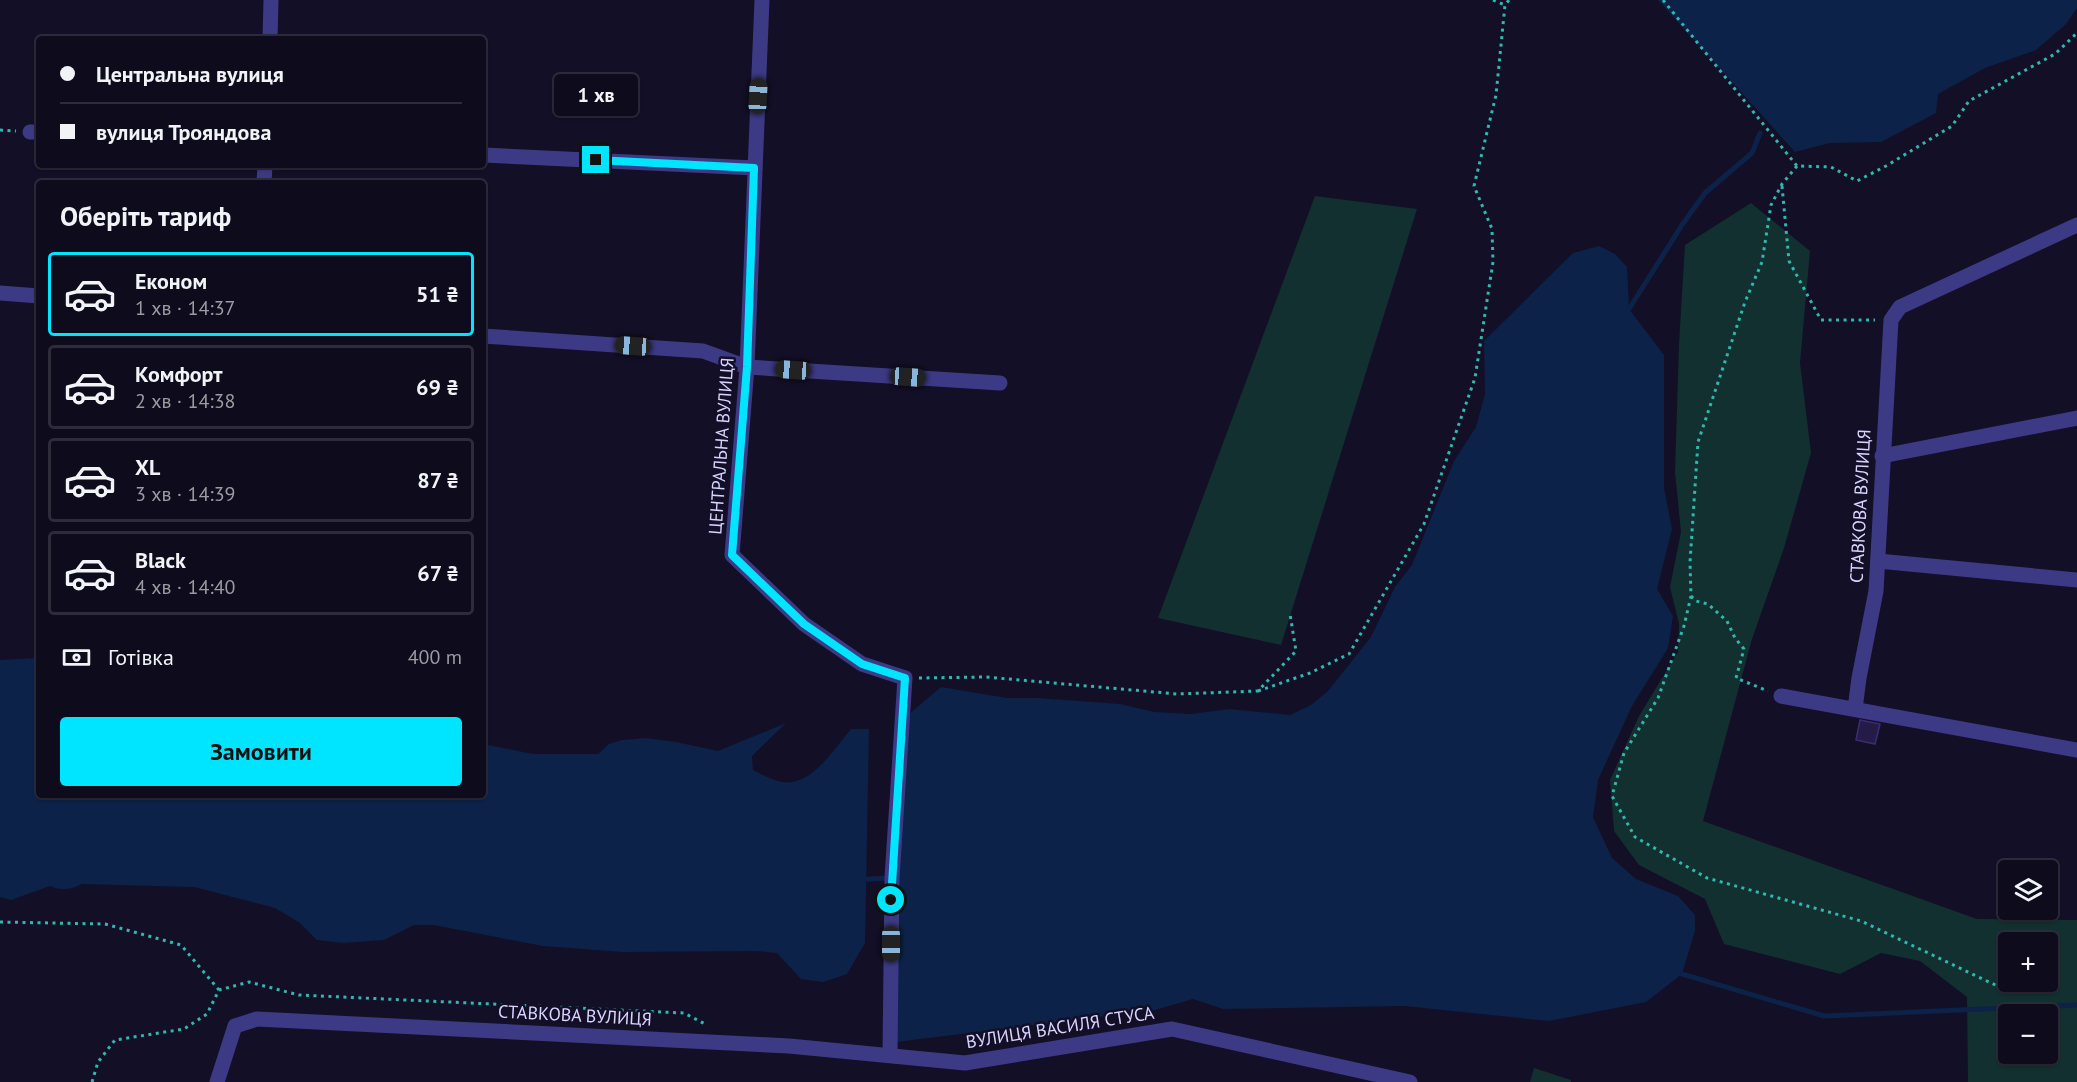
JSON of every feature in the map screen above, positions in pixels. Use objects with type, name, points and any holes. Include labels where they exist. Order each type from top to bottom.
[{"type":"street","points":[[270,36],[272,0]]},
{"type":"street","name":"ЦЕНТРАЛЬНА ВУЛИЦЯ","points":[[762,0],[747,367],[732,555],[804,624],[862,664],[905,678]]},
{"type":"street","points":[[486,155],[754,168]]},
{"type":"street","points":[[1895,314],[2077,225]]},
{"type":"street","points":[[0,293],[36,296]]},
{"type":"street","name":"СТАВКОВА ВУЛИЦЯ","points":[[1855,709],[1876,591],[1882,456],[1895,314]]},
{"type":"street","points":[[486,336],[703,351],[747,367],[1000,383]]},
{"type":"street","points":[[1882,456],[2077,418]]},
{"type":"street","points":[[1878,561],[2077,580]]},
{"type":"street","points":[[891,1054],[892,878],[905,678]]},
{"type":"street","points":[[1781,696],[2077,750]]},
{"type":"street","name":"СТАВКОВА ВУЛИЦЯ","points":[[217,1082],[235,1026],[257,1019],[789,1046],[891,1054]]},
{"type":"street","name":"ВУЛИЦЯ ВАСИЛЯ СТУСА","points":[[891,1054],[965,1063],[1172,1029],[1410,1082]]},
{"type":"path","points":[[1494,0],[1505,5]]},
{"type":"path","points":[[905,678],[986,677],[1177,694],[1258,691],[1310,673],[1349,654],[1424,524],[1475,378],[1493,261],[1492,229],[1474,186],[1496,95],[1505,5],[1509,0]]},
{"type":"path","points":[[1663,0],[1797,166],[1831,167],[1857,181],[1952,126],[1969,101],[2055,54],[2077,33]]},
{"type":"path","points":[[1797,166],[1782,184],[1771,205],[1762,261],[1744,302],[1698,442],[1690,562],[1691,596],[1684,626],[1658,698],[1624,753],[1612,796],[1635,837],[1707,878],[1861,921],[1998,986]]},
{"type":"path","points":[[1782,184],[1789,261],[1821,320],[1895,314]]},
{"type":"path","points":[[1691,596],[1708,604],[1727,621],[1735,638],[1744,649],[1736,678],[1781,696]]},
{"type":"path","points":[[1258,691],[1296,651],[1290,614]]},
{"type":"path","points":[[0,922],[105,924],[181,945],[219,990]]},
{"type":"green space","points":[[1315,196],[1417,209],[1281,645],[1158,618]]},
{"type":"green space","points":[[1751,203],[1810,251],[1800,363],[1811,453],[1784,548],[1752,639],[1703,821],[1977,919],[2077,920],[2077,1082],[1968,1082],[1967,997],[1920,961],[1881,953],[1840,974],[1724,944],[1705,899],[1639,865],[1614,831],[1610,780],[1639,716],[1678,652],[1679,624],[1670,587],[1681,532],[1675,472],[1685,245]]},
{"type":"green space","points":[[1534,1068],[1571,1080],[1571,1082],[1530,1082]]},
{"type":"water","points":[[1658,0],[2077,0],[2077,8],[2066,24],[2036,50],[1985,68],[1938,94],[1936,113],[1881,142],[1830,143],[1795,152]]},
{"type":"water","points":[[1599,246],[1615,254],[1627,267],[1629,309],[1664,355],[1664,488],[1672,529],[1657,589],[1673,616],[1668,648],[1632,706],[1598,780],[1593,817],[1612,858],[1636,879],[1678,896],[1695,915],[1695,931],[1682,974],[1646,1002],[1549,1021],[1404,1006],[1223,1009],[1193,999],[1155,1010],[896,1042],[902,720],[941,687],[1007,698],[1120,704],[1154,712],[1191,714],[1229,709],[1290,715],[1311,705],[1328,691],[1371,637],[1395,587],[1412,565],[1454,461],[1476,427],[1485,394],[1484,341],[1573,253]]},
{"type":"water","points":[[36,658],[36,798],[486,798],[486,745],[533,754],[598,754],[609,744],[622,740],[646,738],[718,751],[786,723],[752,756],[753,770],[775,780],[790,782],[800,780],[820,766],[851,729],[869,729],[865,943],[847,974],[823,982],[801,979],[777,953],[756,951],[622,952],[543,946],[434,925],[414,925],[384,940],[343,943],[317,940],[300,923],[275,908],[194,887],[82,884],[66,889],[50,886],[11,900],[0,897],[0,660]]},
{"type":"building","points":[[1860,720],[1880,724],[1875,744],[1856,740]]},
{"type":"waterway","points":[[1629,309],[1705,193],[1752,153],[1760,133]]},
{"type":"waterway","points":[[867,879],[890,878]]},
{"type":"waterway","points":[[1682,974],[1824,1016],[2077,1005]]},
{"type":"route","points":[[596,160],[754,168],[747,367],[732,555],[804,624],[862,664],[905,678],[891,900]]}]
